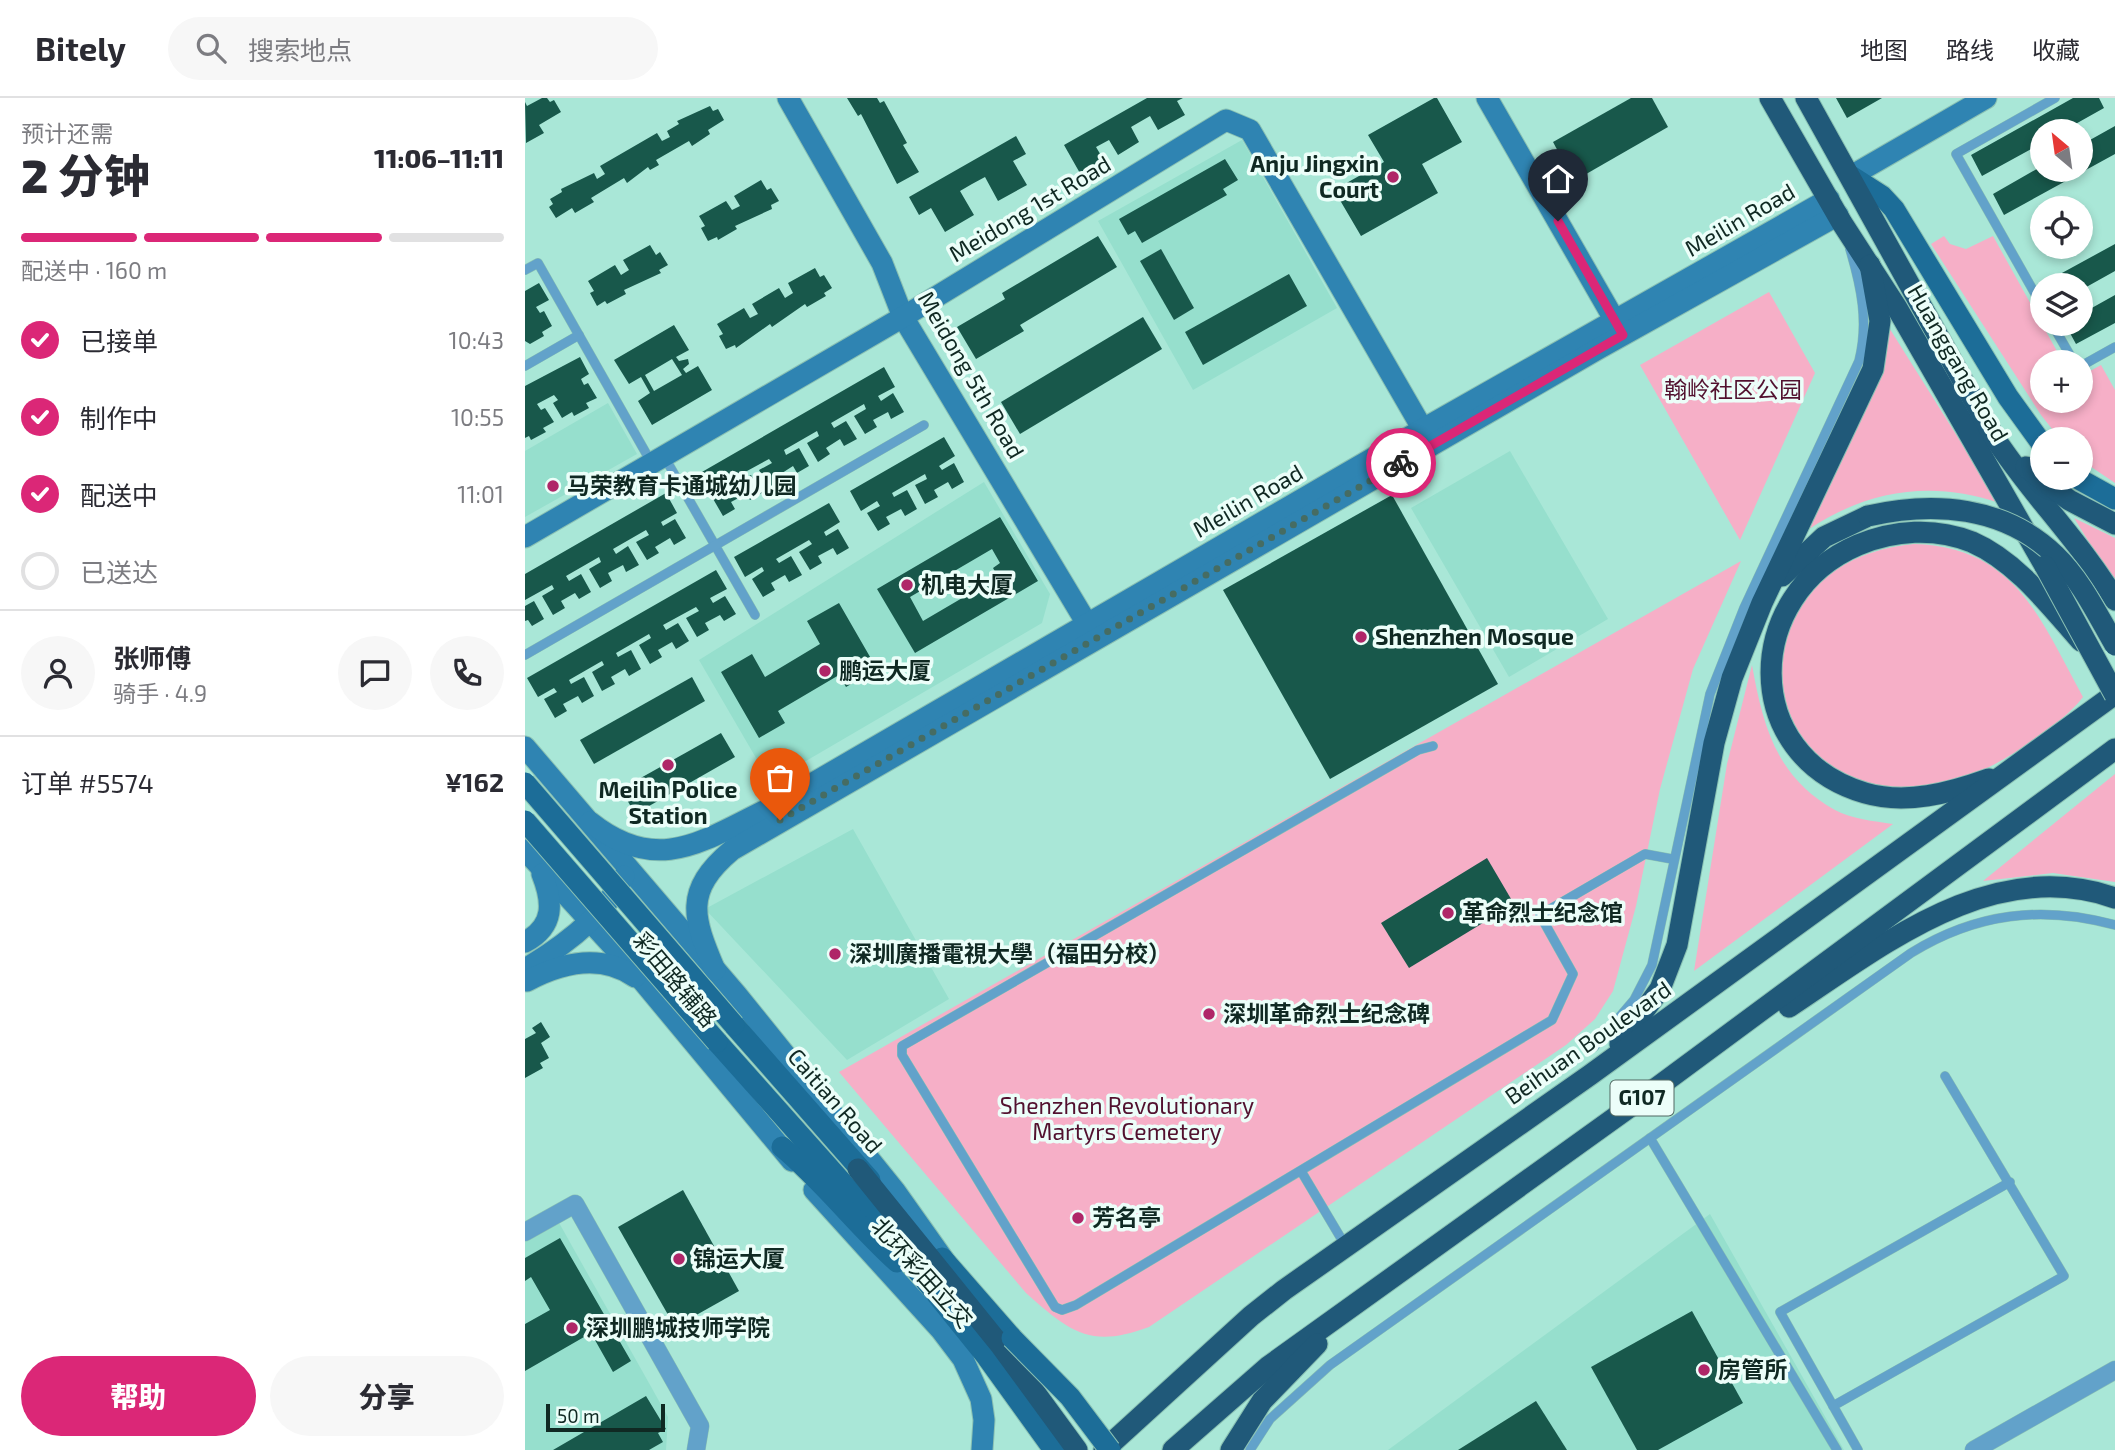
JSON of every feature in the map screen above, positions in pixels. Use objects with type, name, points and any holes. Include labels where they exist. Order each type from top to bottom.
[{"type":"highway","name":"Huanggang Road","points":[[1770,98],[2045,566],[2115,695]]},
{"type":"highway","name":"Huanggang Road","points":[[1806,98],[1994,436],[2019,473],[2081,549],[2112,595]]},
{"type":"highway","points":[[1590,1075],[1642,1017],[1660,989],[1670,966],[1683,923],[1719,722],[1732,678],[1762,603],[1873,369],[1880,321],[1870,265]]},
{"type":"highway","points":[[1994,436],[2049,486],[2115,524]]},
{"type":"highway","points":[[1762,603],[1802,555],[1824,537],[1868,516],[1906,509],[1942,507],[1987,515],[2012,525],[2057,557],[2076,580],[2115,645]]},
{"type":"highway","points":[[2011,772],[1951,793],[1895,797],[1866,793],[1841,783],[1818,769],[1786,732],[1777,711],[1772,685],[1771,654],[1775,632],[1786,607],[1803,585],[1844,551],[1872,539],[1898,533],[1946,535],[1972,542],[2018,574],[2090,650]]},
{"type":"highway","name":"Beihuan Boulevard","points":[[1107,1450],[1251,1316],[1345,1245],[1590,1075],[2115,695]]},
{"type":"highway","name":"G107","points":[[1173,1450],[1269,1366],[1658,1086],[2115,750]]},
{"type":"highway","points":[[1658,1086],[1735,1042],[1902,934],[1947,909],[1985,895],[2054,887],[2115,898]]},
{"type":"highway","points":[[858,1169],[1000,1347],[1077,1450]]},
{"type":"highway","points":[[1231,1450],[1262,1401],[1362,1299]]},
{"type":"main road","name":"Meidong 5th Road","points":[[788,98],[882,263],[903,317],[1092,632]]},
{"type":"main road","points":[[1487,98],[1619,328]]},
{"type":"main road","points":[[1986,98],[1851,176],[1890,202],[2008,397],[2030,427]]},
{"type":"main road","name":"Meidong 1st Road","points":[[525,537],[903,317],[1226,120],[1250,130],[1427,437]]},
{"type":"main road","name":"Meilin Road","points":[[590,822],[624,844],[669,851],[776,813],[1619,328],[1836,213]]},
{"type":"main road","points":[[2093,487],[2115,499]]},
{"type":"main road","points":[[525,747],[715,970],[895,1191],[946,1263]]},
{"type":"main road","name":"Caitian Road","points":[[525,783],[858,1169],[946,1263],[1000,1347],[1054,1450]]},
{"type":"main road","name":"Meilin Road","points":[[715,970],[697,924],[696,902],[707,874],[776,813]]},
{"type":"main road","name":"Caitian Road","points":[[525,821],[888,1234],[938,1298],[1000,1347],[1070,1396],[1107,1450]]},
{"type":"main road","points":[[525,942],[542,930],[551,907],[532,858]]},
{"type":"main road","name":"彩田路辅路","points":[[532,858],[621,955],[782,1147]]},
{"type":"main road","points":[[525,969],[563,944],[588,922],[610,898],[628,868]]},
{"type":"main road","points":[[621,955],[616,937],[624,918],[640,909],[654,907],[663,910]]},
{"type":"main road","points":[[525,982],[552,969],[588,962],[621,969],[646,985]]},
{"type":"main road","points":[[782,1147],[812,1172],[873,1241],[938,1298]]},
{"type":"main road","name":"北环彩田立交","points":[[782,1147],[804,1179],[941,1330],[963,1359],[981,1399],[984,1420],[982,1450]]},
{"type":"street","points":[[525,1232],[575,1204],[700,1426],[695,1450]]},
{"type":"street","points":[[1974,1450],[2115,1370]]},
{"type":"lane","points":[[2030,285],[1956,154],[2055,98]]},
{"type":"lane","points":[[1594,1046],[1620,1018],[1644,985],[1657,948],[1672,859],[1718,672],[1744,608],[1853,377],[1861,354],[1864,321],[1861,291],[1836,213]]},
{"type":"lane","points":[[525,270],[538,263],[579,335],[715,545],[755,615]]},
{"type":"lane","points":[[525,366],[579,335]]},
{"type":"lane","points":[[2093,359],[2115,347]]},
{"type":"lane","points":[[525,655],[924,425]]},
{"type":"lane","points":[[1433,746],[1417,750],[905,1043],[900,1051],[1049,1300],[1062,1310],[1076,1305],[1552,1020],[1573,974],[1540,915],[1645,854],[1672,859]]},
{"type":"lane","points":[[1250,1450],[1271,1419],[1308,1381],[1911,953],[1950,931],[1997,917],[2059,913],[2115,925]]},
{"type":"lane","points":[[1833,1406],[2064,1276],[1945,1076]]},
{"type":"lane","points":[[1650,1138],[1837,1450]]},
{"type":"lane","points":[[1301,1171],[1345,1245]]},
{"type":"lane","points":[[1858,1450],[1780,1312],[2010,1182]]},
{"type":"shaded area","points":[[1242,140],[1337,308],[1193,390],[1098,221]]},
{"type":"shaded area","name":"马荣教育卡通城幼儿园","points":[[608,403],[637,454],[525,517],[525,451]]},
{"type":"shaded area","points":[[1510,451],[1608,619],[1509,677],[1411,508]]},
{"type":"shaded area","points":[[984,482],[1050,594],[1042,623],[770,782],[699,660]]},
{"type":"shaded area","name":"深圳廣播電視大學（福田分校）","points":[[853,829],[949,999],[847,1060],[705,909]]},
{"type":"shaded area","points":[[1710,1214],[1844,1450],[1388,1450]]},
{"type":"shaded area","name":"深圳鹏城技师学院","points":[[558,1221],[668,1417],[666,1450],[525,1450],[525,1239]]},
{"type":"green space","points":[[1944,236],[1950,244],[1966,249],[1993,236],[2030,303],[2030,336],[2049,336],[2056,350],[2030,350],[2030,398],[1931,244]]},
{"type":"green space","name":"翰岭社区公园","points":[[1769,292],[1815,373],[1740,540],[1640,365]]},
{"type":"green space","points":[[1888,326],[1999,503],[1949,492],[1901,493],[1854,505],[1809,529],[1862,411]]},
{"type":"green space","points":[[2101,365],[2115,390],[2115,483],[2093,468],[2093,427],[2050,427],[2040,413],[2093,413],[2093,369]]},
{"type":"green space","points":[[2074,518],[2115,538],[2115,584]]},
{"type":"green space","points":[[1914,544],[1949,548],[1977,558],[2001,573],[2021,592],[2038,615],[2083,697],[2061,720],[2012,754],[1980,772],[1925,790],[1867,785],[1823,761],[1795,725],[1782,680],[1787,635],[1810,593],[1852,561]]},
{"type":"green space","name":"Shenzhen Revolutionary Martyrs Cemetery","points":[[1741,561],[1693,669],[1660,789],[1636,906],[1613,991],[1595,1019],[1566,1045],[1149,1327],[1129,1333],[1096,1336],[1069,1327],[1041,1307],[1026,1293],[839,1072]]},
{"type":"green space","points":[[1752,665],[1761,709],[1775,748],[1799,782],[1815,797],[1841,813],[1893,824],[1694,971],[1727,764]]},
{"type":"green space","points":[[2115,774],[2115,882],[2053,873],[1983,881]]},
{"type":"building","points":[[547,98],[550,102],[554,100],[561,112],[539,125],[544,133],[526,143],[525,102],[527,106]]},
{"type":"building","points":[[847,98],[877,98],[880,103],[884,101],[907,143],[903,145],[919,172],[897,184],[861,114],[858,116]]},
{"type":"building","points":[[1147,98],[1183,98],[1177,101],[1185,115],[1158,130],[1150,116],[1131,127],[1139,142],[1118,155],[1109,140],[1096,147],[1105,162],[1081,175],[1064,145]]},
{"type":"building","name":"Anju Jingxin Court","points":[[1437,98],[1462,142],[1422,164],[1438,193],[1361,236],[1334,190],[1384,162],[1368,135]]},
{"type":"building","points":[[1631,98],[1652,98],[1668,127],[1574,181],[1553,142]]},
{"type":"building","points":[[1836,98],[1882,98],[1847,118]]},
{"type":"building","points":[[2073,98],[2099,98],[2104,108],[2084,119],[2035,119]]},
{"type":"building","points":[[710,106],[713,111],[718,109],[724,120],[708,130],[710,134],[692,146],[689,141],[656,160],[659,165],[650,170],[648,167],[627,183],[624,178],[591,198],[594,202],[575,213],[572,208],[556,218],[549,207],[553,204],[550,199],[562,192],[561,189],[594,173],[597,179],[605,174],[600,166],[657,133],[662,141],[670,137],[667,131],[679,124],[677,121]]},
{"type":"building","points":[[2030,122],[2030,150],[1982,176],[1971,155]]},
{"type":"building","points":[[2115,126],[2115,154],[2093,166],[2093,138]]},
{"type":"building","points":[[1016,136],[1026,154],[1013,161],[1027,185],[998,201],[985,177],[972,184],[960,191],[974,215],[945,232],[931,208],[919,215],[909,197]]},
{"type":"building","points":[[1225,159],[1238,180],[1223,189],[1227,195],[1142,243],[1135,231],[1128,235],[1119,219]]},
{"type":"building","points":[[2030,173],[2030,182],[2064,182],[2039,196],[2030,196],[2030,201],[2004,215],[1993,194]]},
{"type":"building","points":[[761,180],[767,190],[771,188],[779,201],[771,205],[772,209],[735,226],[737,229],[718,240],[717,237],[708,241],[701,228],[705,226],[699,216],[726,201],[732,210],[740,206],[734,196]]},
{"type":"building","points":[[1098,236],[1117,267],[1020,325],[1024,331],[976,359],[957,327],[1005,299],[1002,293]]},
{"type":"building","points":[[2115,244],[2115,271],[2093,283],[2093,273],[2062,273],[2088,259],[2093,259],[2093,256]]},
{"type":"building","points":[[650,245],[656,255],[660,252],[668,265],[659,270],[661,273],[624,290],[626,294],[597,306],[590,293],[594,291],[588,281],[615,265],[621,275],[629,270],[623,260]]},
{"type":"building","points":[[1161,249],[1194,308],[1174,320],[1140,261]]},
{"type":"building","points":[[815,268],[820,277],[824,275],[832,288],[824,293],[826,296],[807,307],[805,304],[772,327],[770,324],[736,348],[735,345],[726,349],[719,336],[723,334],[717,324],[744,308],[750,318],[758,314],[752,304],[779,288],[785,298],[793,293],[788,283]]},
{"type":"building","points":[[1289,274],[1307,306],[1203,365],[1185,332]]},
{"type":"building","points":[[539,283],[549,300],[536,307],[540,313],[544,311],[552,326],[542,332],[544,336],[530,344],[525,341],[525,291]]},
{"type":"building","points":[[2115,295],[2115,323],[2093,335],[2093,307]]},
{"type":"building","points":[[1143,317],[1162,349],[1020,434],[1001,402]]},
{"type":"building","points":[[674,325],[689,350],[676,357],[679,361],[688,359],[689,364],[683,369],[686,373],[698,366],[712,390],[652,425],[638,401],[650,393],[641,377],[629,384],[614,360]],"holes":[[[672,359],[682,375],[654,391],[645,375]]]},
{"type":"building","points":[[2072,336],[2091,336],[2076,344]]},
{"type":"building","points":[[580,357],[589,374],[581,379],[584,385],[588,383],[597,398],[586,403],[589,408],[574,416],[572,412],[562,418],[553,403],[558,400],[554,395],[537,404],[541,410],[545,408],[554,422],[543,428],[546,432],[531,440],[529,436],[525,438],[525,386]]},
{"type":"building","points":[[884,367],[895,387],[878,396],[881,401],[893,393],[904,412],[891,419],[888,412],[873,420],[877,427],[865,434],[854,416],[866,409],[864,404],[831,423],[834,428],[846,421],[857,439],[844,446],[840,439],[826,448],[830,454],[818,462],[807,443],[819,436],[817,431],[784,450],[786,455],[799,448],[809,466],[797,473],[793,466],[779,475],[783,481],[770,489],[759,470],[772,463],[769,459],[736,477],[739,482],[751,475],[762,493],[750,500],[746,494],[731,502],[735,509],[723,516],[712,497],[725,490],[722,486],[706,495],[695,476]]},
{"type":"building","points":[[944,437],[955,456],[939,466],[942,470],[954,463],[964,482],[952,489],[948,482],[934,490],[938,497],[925,504],[915,485],[927,479],[925,474],[892,493],[894,497],[907,490],[917,509],[905,516],[901,509],[886,517],[890,524],[878,531],[867,513],[880,506],[877,501],[861,511],[850,491]]},
{"type":"building","points":[[666,493],[677,513],[661,522],[663,526],[675,519],[686,538],[674,545],[670,538],[655,547],[659,553],[647,560],[636,542],[649,535],[646,530],[613,549],[616,554],[628,546],[639,565],[626,572],[623,565],[608,573],[612,581],[600,588],[589,569],[601,562],[599,557],[566,576],[569,581],[581,574],[591,592],[579,599],[575,593],[561,601],[565,608],[553,615],[542,596],[554,589],[552,585],[525,600],[525,574]]},
{"type":"building","name":"Shenzhen Mosque","points":[[1392,495],[1498,684],[1330,779],[1223,590]]},
{"type":"building","points":[[829,503],[840,522],[824,532],[826,536],[838,529],[849,548],[837,555],[833,548],[818,556],[822,563],[810,570],[799,552],[812,544],[809,540],[776,559],[779,563],[791,556],[802,575],[789,582],[785,575],[771,583],[775,590],[763,597],[752,579],[764,571],[762,567],[745,577],[734,557]]},
{"type":"building","name":"机电大厦","points":[[1000,517],[1038,581],[915,653],[877,589]],"holes":[[[992,549],[1000,563],[993,568],[998,577],[923,621],[910,597]]]},
{"type":"building","points":[[716,570],[727,589],[710,598],[713,603],[725,596],[736,614],[724,621],[720,615],[705,623],[709,630],[697,637],[686,618],[699,611],[696,607],[663,625],[666,630],[678,623],[689,641],[676,649],[672,642],[658,650],[662,657],[650,664],[639,645],[651,638],[649,634],[616,653],[618,657],[631,650],[641,669],[629,676],[625,669],[611,677],[615,684],[602,691],[592,672],[604,665],[602,661],[569,680],[571,684],[584,677],[594,696],[582,703],[578,696],[563,704],[567,711],[555,718],[544,699],[557,692],[554,688],[538,697],[527,678]]},
{"type":"building","points":[[534,601],[544,619],[532,626],[528,620],[525,621],[525,606]]},
{"type":"building","name":"鹏运大厦","points":[[839,603],[877,669],[846,687],[839,675],[778,711],[785,723],[759,738],[721,672],[752,654],[765,677],[820,644],[807,621]]},
{"type":"building","points":[[692,677],[705,701],[594,764],[580,740]]},
{"type":"building","points":[[721,733],[735,757],[635,814],[621,789]]},
{"type":"building","name":"革命烈士纪念馆","points":[[1487,858],[1514,904],[1409,968],[1381,923]]},
{"type":"building","points":[[541,1022],[550,1037],[541,1043],[549,1058],[540,1063],[543,1068],[525,1078],[525,1039],[536,1033],[532,1028]]},
{"type":"building","name":"锦运大厦","points":[[683,1190],[739,1291],[675,1327],[618,1227]]},
{"type":"building","points":[[560,1238],[631,1361],[613,1372],[591,1333],[525,1371],[525,1324],[550,1310],[531,1277],[525,1281],[525,1258]]},
{"type":"building","points":[[1692,1311],[1743,1403],[1658,1450],[1637,1450],[1591,1367]]},
{"type":"building","points":[[646,1396],[666,1429],[658,1433],[663,1442],[649,1450],[553,1450]]},
{"type":"building","points":[[1536,1401],[1567,1450],[1458,1450]]},
{"type":"way so far","points":[[780,820],[1401,463]]},
{"type":"place","name":"Anju Jingxin Court","points":[[1393,177]]},
{"type":"place","name":"马荣教育卡通城幼儿园","points":[[553,486]]},
{"type":"place","name":"机电大厦","points":[[907,585]]},
{"type":"place","name":"Shenzhen Mosque","points":[[1361,637]]},
{"type":"place","name":"鹏运大厦","points":[[825,671]]},
{"type":"place","name":"Meilin Police Station","points":[[668,765]]},
{"type":"place","name":"革命烈士纪念馆","points":[[1448,913]]},
{"type":"place","name":"深圳廣播電視大學（福田分校）","points":[[835,954]]},
{"type":"place","name":"深圳革命烈士纪念碑","points":[[1209,1014]]},
{"type":"place","name":"芳名亭","points":[[1078,1218]]},
{"type":"place","name":"锦运大厦","points":[[679,1259]]},
{"type":"place","name":"深圳鹏城技师学院","points":[[572,1328]]},
{"type":"place","name":"房管所","points":[[1704,1370]]},
{"type":"route","points":[[1401,463],[1623,335],[1558,221]]}]
